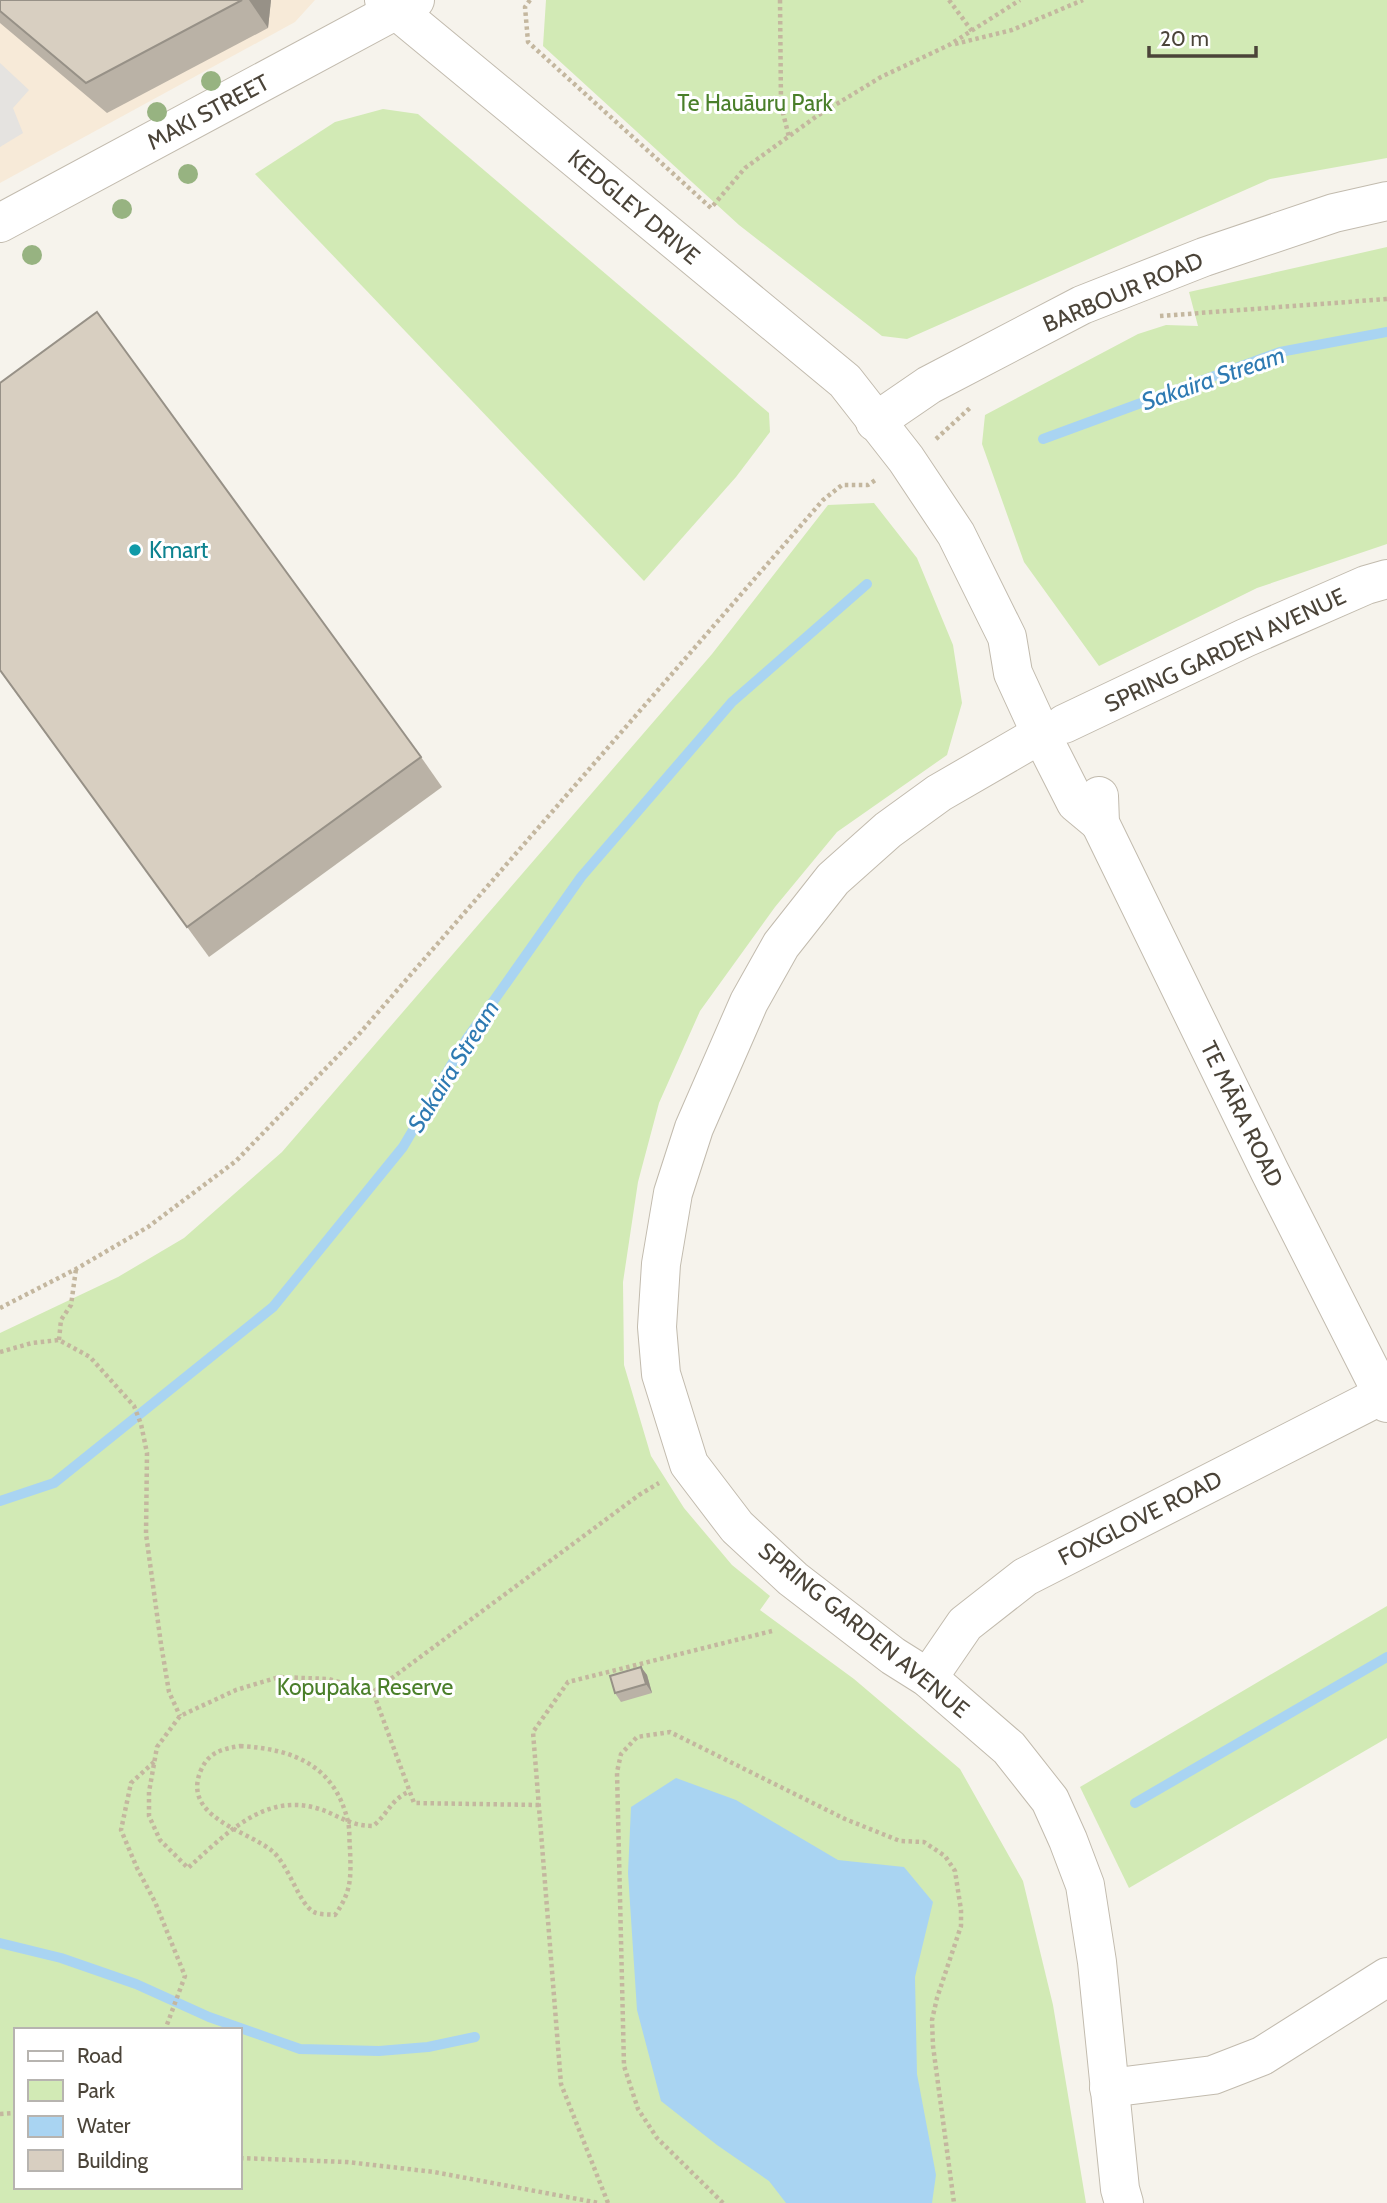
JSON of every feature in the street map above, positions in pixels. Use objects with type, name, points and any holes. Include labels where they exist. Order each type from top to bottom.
[{"type":"street","name":"MAKI STREET","points":[[0,223],[399,4]]},
{"type":"street","name":"KEDGLEY DRIVE","points":[[399,4],[845,381],[875,422]]},
{"type":"street","name":"BARBOUR ROAD","points":[[875,422],[929,385],[1082,305],[1204,257],[1334,213],[1387,201]]},
{"type":"street","name":"TE MĀRA ROAD","points":[[875,422],[906,459],[956,534],[1007,636],[1013,673],[1099,792],[1100,823],[1385,1399]]},
{"type":"street","name":"SPRING GARDEN AVENUE","points":[[1124,2203],[1109,2088],[1097,1962],[1085,1885],[1050,1800],[1009,1748],[928,1678],[893,1656],[793,1579],[737,1527],[689,1464],[661,1374],[657,1327],[661,1264],[673,1193],[694,1128],[749,1002],[781,945],[833,879],[888,830],[939,793],[1052,729],[1257,633],[1366,585],[1387,579]]},
{"type":"street","name":"FOXGLOVE ROAD","points":[[928,1678],[965,1624],[1025,1577],[1385,1399]]},
{"type":"street","points":[[1109,2088],[1213,2075],[1262,2056],[1387,1977]]},
{"type":"path","points":[[530,0],[524,7],[528,42],[711,208],[744,168],[789,137],[881,76],[948,45],[1020,0]]},
{"type":"path","points":[[780,0],[781,105],[789,137]]},
{"type":"path","points":[[949,0],[972,30]]},
{"type":"path","points":[[948,45],[1012,30],[1070,3],[1083,0]]},
{"type":"path","points":[[1150,319],[1387,299]]},
{"type":"path","points":[[944,433],[976,400]]},
{"type":"path","points":[[0,1308],[148,1227],[236,1161],[360,1033],[823,500],[842,485],[868,485],[877,480]]},
{"type":"path","points":[[59,1340],[61,1321],[71,1305],[75,1269]]},
{"type":"path","points":[[0,1352],[32,1343],[59,1340],[84,1353],[117,1384],[134,1406],[147,1452],[146,1534],[161,1644],[169,1692],[180,1716]]},
{"type":"path","points":[[373,1692],[639,1495],[662,1481]]},
{"type":"path","points":[[608,2203],[561,2084],[533,1732],[568,1682],[772,1631]]},
{"type":"path","points":[[373,1692],[329,1679],[279,1677],[236,1690],[180,1716],[156,1747],[149,1792],[149,1816],[160,1840],[188,1868],[233,1829],[262,1811],[279,1805],[318,1808],[348,1823],[373,1826],[383,1818],[397,1797],[410,1791]]},
{"type":"path","points":[[373,1692],[414,1802],[539,1805]]},
{"type":"path","points":[[723,2203],[657,2138],[638,2109],[624,2066],[617,1772],[621,1754],[637,1737],[670,1732],[845,1819],[900,1841],[924,1842],[945,1856],[955,1871],[961,1926],[932,2020],[933,2046],[954,2203]]},
{"type":"path","points":[[240,1746],[262,1747],[306,1760],[327,1778],[336,1791],[348,1823],[350,1884],[346,1899],[335,1915],[314,1912],[305,1904],[287,1868],[271,1851],[218,1821],[208,1810],[199,1799],[198,1777],[204,1763],[217,1750],[240,1746]]},
{"type":"path","points":[[155,1761],[131,1783],[121,1830],[155,1902],[185,1976],[166,2028]]},
{"type":"path","points":[[242,2158],[347,2162],[434,2172],[599,2203]]},
{"type":"shaded area","points":[[0,0],[315,0],[295,22],[0,183]]},
{"type":"shaded area","points":[[0,63],[29,90],[13,108],[23,133],[0,147]]},
{"type":"green space","name":"Te Hauāuru Park","points":[[546,0],[1387,0],[1387,158],[1270,179],[907,339],[882,336],[739,225],[543,46]]},
{"type":"green space","points":[[383,109],[418,114],[769,413],[770,432],[736,477],[644,581],[255,174],[335,122]]},
{"type":"green space","points":[[1387,247],[1387,544],[1257,588],[1099,666],[1024,562],[982,444],[985,415],[1138,334],[1166,325],[1198,326],[1189,292]]},
{"type":"green space","name":"Kopupaka Reserve","points":[[874,503],[917,558],[953,645],[962,703],[947,755],[837,832],[775,907],[700,1011],[659,1103],[638,1182],[623,1282],[624,1365],[651,1456],[684,1508],[732,1565],[770,1596],[760,1610],[854,1679],[960,1769],[1023,1881],[1053,2005],[1086,2203],[0,2203],[0,1333],[118,1277],[184,1238],[282,1152],[712,654],[828,505]]},
{"type":"green space","points":[[1387,1606],[1387,1738],[1129,1888],[1080,1787]]},
{"type":"water","points":[[676,1778],[736,1800],[838,1860],[904,1867],[933,1902],[915,1977],[917,2074],[936,2175],[932,2203],[786,2203],[769,2181],[661,2101],[637,2010],[628,1873],[631,1807]]},
{"type":"building","points":[[0,0],[242,0],[86,83],[0,11]]},
{"type":"building","name":"Kmart","points":[[97,312],[421,757],[187,927],[0,670],[0,383]]},
{"type":"building","points":[[641,1667],[646,1684],[615,1693],[610,1676]]},
{"type":"waterway","name":"Sakaira Stream","points":[[1043,439],[1280,352],[1387,332]]},
{"type":"waterway","name":"Sakaira Stream","points":[[0,1501],[54,1483],[273,1307],[403,1147],[466,1040],[581,877],[732,702],[867,584]]},
{"type":"waterway","points":[[1135,1803],[1387,1657]]},
{"type":"waterway","points":[[0,1943],[61,1958],[136,1984],[240,2028]]},
{"type":"waterway","points":[[242,2029],[300,2049],[379,2051],[428,2047],[475,2037]]},
{"type":"place","name":"Kmart","points":[[135,550]]}]
